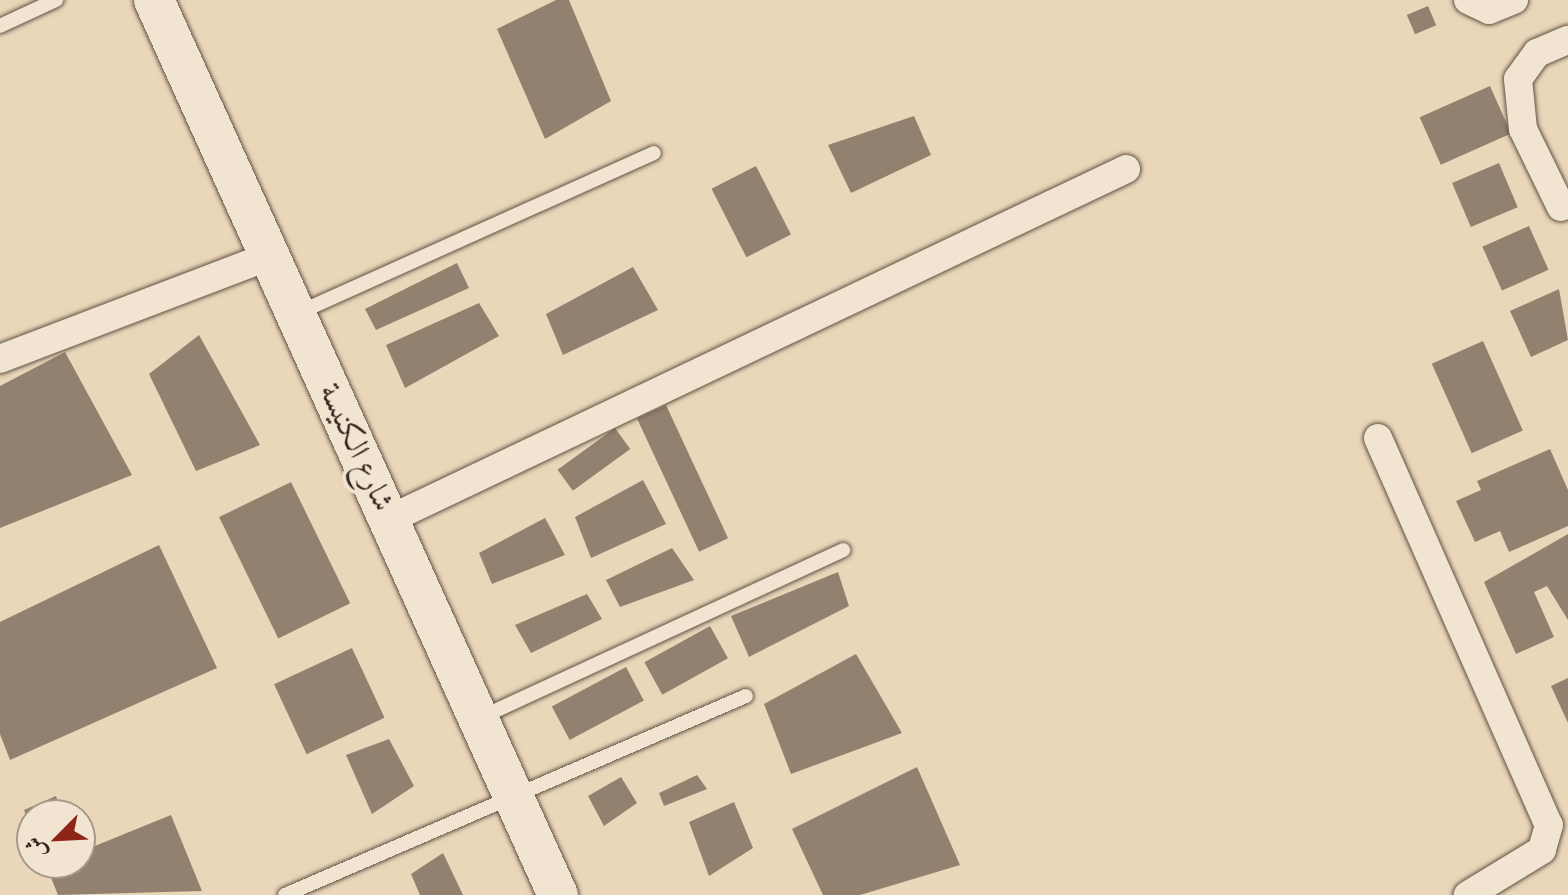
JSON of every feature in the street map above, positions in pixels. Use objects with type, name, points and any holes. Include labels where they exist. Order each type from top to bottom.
[{"type":"main road","name":"شارع الكنيسة","points":[[154,0],[294,315],[482,718],[558,895]]},
{"type":"street","points":[[1468,0],[1489,10],[1514,0]]},
{"type":"street","points":[[1561,207],[1523,129],[1518,79],[1537,53],[1568,40]]},
{"type":"street","points":[[390,519],[1126,169]]},
{"type":"street","points":[[0,359],[270,256]]},
{"type":"street","points":[[1378,438],[1549,825],[1542,850],[1468,895]]},
{"type":"lane","points":[[0,26],[56,0]]},
{"type":"lane","points":[[294,315],[654,153]]},
{"type":"lane","points":[[482,718],[843,550]]},
{"type":"lane","points":[[285,895],[746,696]]},
{"type":"building","points":[[556,0],[569,0],[611,101],[545,139],[497,29]]},
{"type":"building","points":[[1428,6],[1436,25],[1415,34],[1407,15]]},
{"type":"building","points":[[1490,86],[1511,134],[1441,165],[1420,117]]},
{"type":"building","points":[[914,116],[931,155],[851,193],[828,145]]},
{"type":"building","points":[[1499,163],[1518,207],[1471,227],[1452,183]]},
{"type":"building","points":[[756,166],[791,235],[746,257],[711,189]]},
{"type":"building","points":[[1529,226],[1549,270],[1502,291],[1482,247]]},
{"type":"building","points":[[457,263],[469,288],[376,330],[365,309]]},
{"type":"building","points":[[633,267],[658,310],[563,355],[546,314]]},
{"type":"building","points":[[1559,289],[1568,340],[1531,357],[1510,311]]},
{"type":"building","points":[[479,303],[499,336],[405,388],[386,345]]},
{"type":"building","points":[[199,335],[260,445],[196,471],[149,374]]},
{"type":"building","points":[[1483,341],[1523,431],[1472,453],[1432,364]]},
{"type":"building","points":[[65,352],[132,475],[0,528],[0,386]]},
{"type":"building","points":[[666,405],[728,538],[699,552],[637,419]]},
{"type":"building","points":[[615,428],[630,449],[573,491],[558,470]]},
{"type":"building","points":[[1550,449],[1568,490],[1568,526],[1509,552],[1500,531],[1475,542],[1456,501],[1481,490],[1477,481]]},
{"type":"building","points":[[643,480],[666,524],[591,558],[575,517]]},
{"type":"building","points":[[291,482],[350,603],[278,638],[219,517]]},
{"type":"building","points":[[545,518],[565,555],[492,584],[479,553]]},
{"type":"building","points":[[1568,534],[1568,620],[1547,586],[1534,592],[1554,637],[1516,654],[1484,582]]},
{"type":"building","points":[[159,545],[217,668],[10,760],[0,734],[0,622]]},
{"type":"building","points":[[672,548],[694,580],[620,607],[606,580]]},
{"type":"building","points":[[838,572],[849,606],[749,657],[731,616]]},
{"type":"building","points":[[587,594],[602,619],[531,653],[515,625]]},
{"type":"building","points":[[710,626],[728,658],[662,695],[644,662]]},
{"type":"building","points":[[352,648],[385,718],[307,754],[274,684]]},
{"type":"building","points":[[856,654],[902,733],[791,774],[764,704]]},
{"type":"building","points":[[626,667],[644,701],[570,740],[552,706]]},
{"type":"building","points":[[1568,678],[1568,723],[1551,686]]},
{"type":"building","points":[[389,739],[414,786],[372,814],[346,755]]},
{"type":"building","points":[[917,767],[960,865],[860,895],[823,895],[792,829]]},
{"type":"building","points":[[697,775],[707,789],[664,806],[659,793]]},
{"type":"building","points":[[621,777],[637,803],[604,826],[588,796]]},
{"type":"building","points":[[734,802],[753,848],[709,876],[689,822]]},
{"type":"building","points":[[171,815],[202,891],[58,895],[52,879],[96,879],[96,845]]},
{"type":"building","points":[[443,853],[463,895],[420,895],[411,874]]}]
